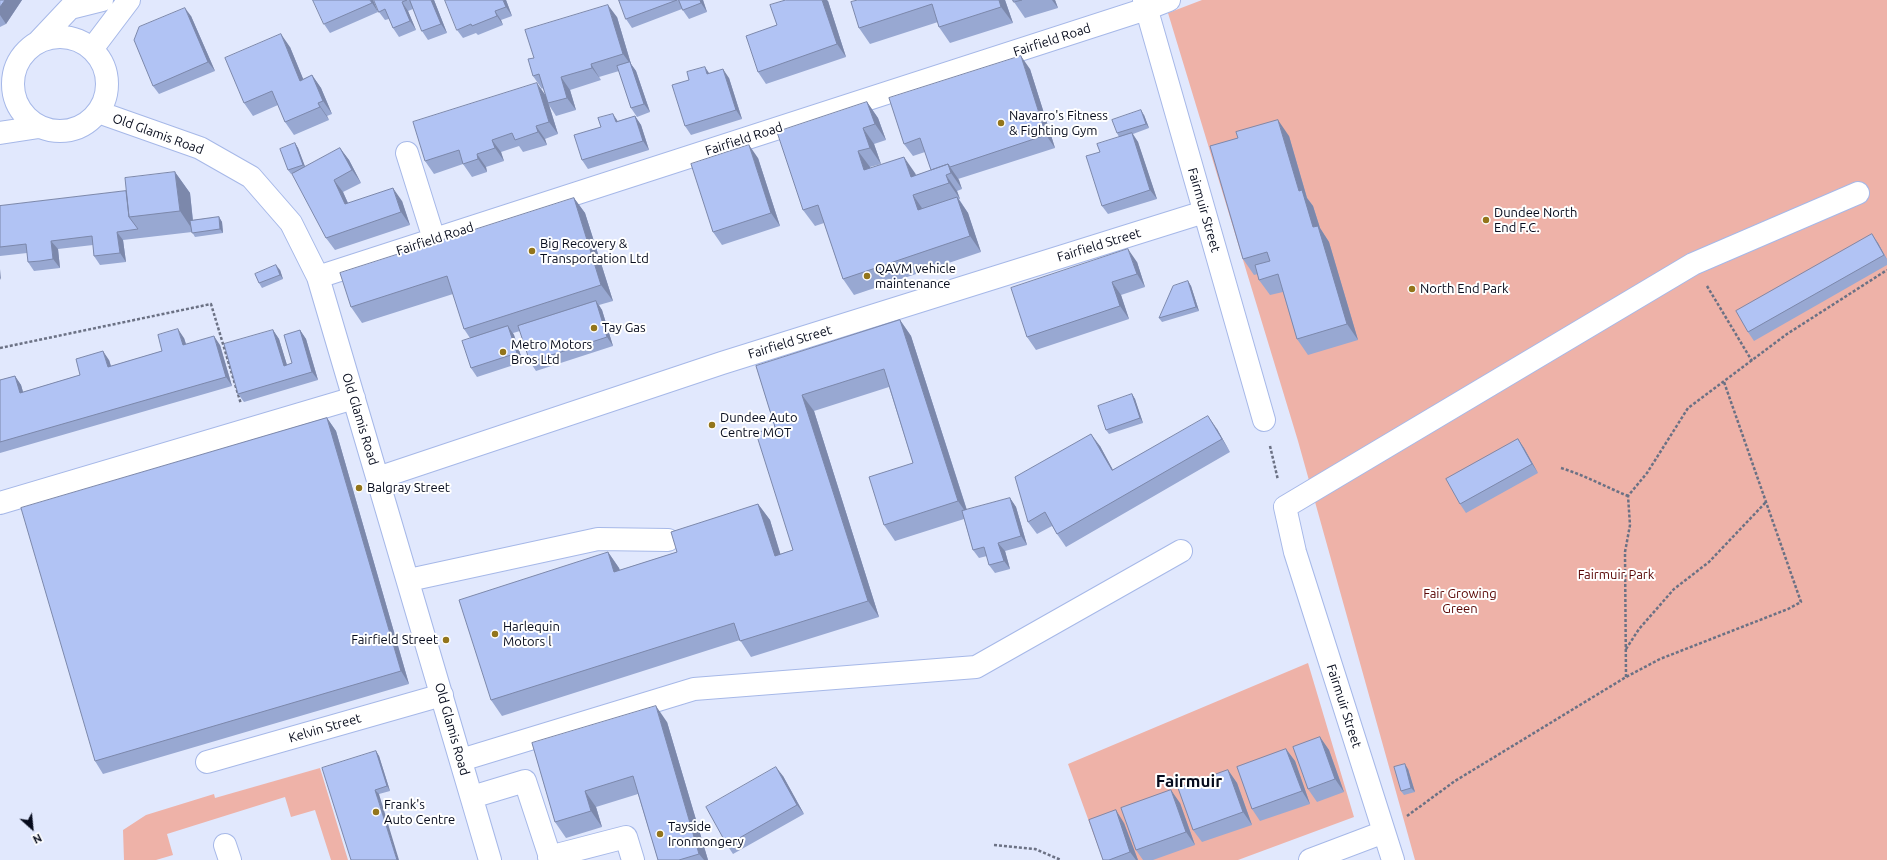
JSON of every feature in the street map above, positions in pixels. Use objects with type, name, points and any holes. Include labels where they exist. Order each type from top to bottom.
[{"type":"street","points":[[0,69],[39,41],[72,4],[102,0]]},
{"type":"street","points":[[92,49],[129,0]]},
{"type":"street","name":"Fairfield Road","points":[[318,277],[1145,5],[1168,0]]},
{"type":"street","name":"Fairmuir Street","points":[[1145,5],[1264,420]]},
{"type":"street","points":[[22,54],[15,66],[12,80],[13,94],[18,108],[27,119],[39,127],[55,131],[71,130],[86,123],[98,112],[107,91],[107,79],[99,58],[92,49],[80,41],[66,37],[53,36],[39,41]]},
{"type":"street","name":"Old Glamis Road","points":[[98,112],[200,148],[251,177],[291,223],[318,277],[409,580],[490,860]]},
{"type":"street","points":[[0,133],[39,127]]},
{"type":"street","points":[[407,153],[434,240]]},
{"type":"street","points":[[1285,507],[1693,264],[1858,193]]},
{"type":"street","name":"Fairfield Street","points":[[378,478],[722,363],[1204,212]]},
{"type":"street","points":[[0,503],[354,398]]},
{"type":"street","name":"Fairmuir Street","points":[[1285,507],[1295,552],[1393,860]]},
{"type":"street","points":[[409,580],[598,539],[668,540]]},
{"type":"street","points":[[461,760],[694,689],[976,667],[1181,551]]},
{"type":"street","name":"Kelvin Street","points":[[207,762],[442,695]]},
{"type":"street","points":[[472,797],[525,781],[550,858],[626,837],[633,860]]},
{"type":"street","points":[[1310,860],[1384,832]]},
{"type":"path","points":[[1693,264],[1752,361]]},
{"type":"path","points":[[1626,677],[1625,552],[1630,525],[1628,496],[1647,474],[1688,408],[1787,334],[1887,270]]},
{"type":"path","points":[[0,348],[211,304],[248,429]]},
{"type":"path","points":[[1384,832],[1455,781],[1626,677],[1660,659],[1788,609],[1801,602],[1724,382]]},
{"type":"path","points":[[1264,420],[1285,507]]},
{"type":"path","points":[[1561,468],[1578,473],[1595,483],[1628,496]]},
{"type":"path","points":[[1626,650],[1639,629],[1674,589],[1709,562],[1766,502]]},
{"type":"path","points":[[994,845],[1035,849],[1061,860]]},
{"type":"green space","name":"Fairmuir Park","points":[[1202,0],[1887,0],[1887,860],[1415,860],[1298,441],[1168,13]]},
{"type":"green space","points":[[1308,663],[1354,817],[1238,860],[1103,860],[1068,764]]},
{"type":"green space","points":[[320,768],[348,860],[331,860],[315,810],[291,817],[285,797],[167,834],[173,855],[156,860],[124,860],[123,830],[146,815],[214,794],[215,798]]},
{"type":"building","points":[[0,0],[5,0],[0,7]]},
{"type":"building","points":[[313,0],[370,0],[372,3],[324,24]]},
{"type":"building","points":[[374,0],[407,0],[402,2],[410,21],[393,28],[385,9],[379,12]]},
{"type":"building","points":[[410,0],[431,0],[441,24],[422,31]]},
{"type":"building","points":[[445,0],[503,0],[506,7],[495,11],[497,16],[457,30]]},
{"type":"building","points":[[619,0],[677,0],[626,19]]},
{"type":"building","points":[[679,0],[700,0],[701,3],[683,10]]},
{"type":"building","points":[[786,0],[822,0],[837,44],[758,72],[746,36],[777,25],[770,5]]},
{"type":"building","points":[[858,0],[999,0],[1001,7],[939,27],[932,4],[859,28],[851,2]]},
{"type":"building","points":[[608,5],[623,54],[591,64],[592,68],[561,77],[567,98],[548,103],[539,74],[533,76],[528,59],[534,58],[525,30]]},
{"type":"building","points":[[185,8],[208,62],[153,86],[134,40],[139,27]]},
{"type":"building","points":[[281,34],[300,81],[312,75],[323,101],[318,103],[320,107],[285,122],[272,91],[244,103],[225,58]]},
{"type":"building","points":[[1021,56],[1046,135],[950,167],[948,164],[931,170],[920,138],[904,144],[889,98]]},
{"type":"building","points":[[630,62],[644,104],[631,108],[617,66]]},
{"type":"building","points":[[705,67],[707,74],[723,69],[736,110],[685,126],[672,85],[689,80],[687,72]]},
{"type":"building","points":[[537,83],[549,122],[536,126],[538,132],[515,140],[512,133],[492,140],[495,148],[477,154],[478,159],[463,164],[459,150],[425,161],[413,122]]},
{"type":"building","points":[[867,102],[875,124],[863,128],[870,148],[858,151],[864,170],[904,157],[911,177],[948,164],[951,173],[946,175],[949,183],[913,195],[918,210],[957,197],[970,236],[843,279],[818,205],[803,210],[777,132]]},
{"type":"building","points":[[1141,110],[1146,124],[1117,133],[1112,120]]},
{"type":"building","points":[[613,114],[616,122],[635,116],[643,141],[582,160],[574,135],[601,127],[598,118]]},
{"type":"building","points":[[1278,120],[1299,191],[1302,190],[1313,227],[1318,226],[1347,324],[1297,339],[1278,274],[1259,280],[1255,265],[1270,261],[1267,252],[1243,259],[1210,146],[1238,138],[1236,132]]},
{"type":"building","points":[[1132,133],[1150,190],[1102,206],[1086,156],[1100,152],[1097,144]]},
{"type":"building","points":[[295,143],[303,165],[288,170],[280,149]]},
{"type":"building","points":[[749,145],[771,213],[713,232],[691,164]]},
{"type":"building","points":[[340,148],[352,170],[334,180],[345,204],[393,188],[401,212],[326,238],[292,174]]},
{"type":"building","points":[[175,172],[180,211],[129,217],[125,178]]},
{"type":"building","points":[[126,191],[129,217],[138,229],[117,232],[120,253],[94,256],[92,236],[51,241],[53,259],[40,261],[28,262],[26,244],[0,247],[0,206]]},
{"type":"building","name":"Big Recovery & Transportation Ltd","points":[[574,198],[601,285],[464,329],[447,276],[351,307],[340,273]]},
{"type":"building","points":[[219,217],[220,229],[192,233],[190,221]]},
{"type":"building","points":[[1872,234],[1884,255],[1748,332],[1736,311]]},
{"type":"building","points":[[1128,249],[1137,274],[1112,282],[1120,306],[1027,337],[1011,288]]},
{"type":"building","points":[[276,265],[280,275],[259,283],[255,274]]},
{"type":"building","points":[[1188,281],[1196,307],[1159,318],[1173,286]]},
{"type":"building","points":[[596,301],[607,337],[530,362],[518,326]]},
{"type":"building","points":[[900,320],[958,501],[884,525],[869,477],[913,463],[884,369],[802,395],[868,601],[740,641],[734,623],[491,700],[459,600],[608,552],[614,572],[677,552],[671,532],[758,504],[775,556],[793,550],[756,433],[775,427],[756,366]]},
{"type":"building","points":[[508,326],[517,353],[471,368],[462,341]]},
{"type":"building","points":[[178,329],[183,345],[214,336],[226,377],[0,442],[0,380],[15,376],[20,393],[80,375],[76,359],[103,351],[108,367],[162,351],[158,335]]},
{"type":"building","points":[[273,330],[284,366],[292,363],[284,335],[300,330],[312,372],[238,394],[224,344]]},
{"type":"building","points":[[1132,394],[1140,418],[1106,430],[1098,406]]},
{"type":"building","points":[[1208,416],[1222,439],[1057,534],[1045,512],[1028,522],[1015,477],[1091,434],[1112,470]]},
{"type":"building","points":[[327,418],[401,671],[95,761],[21,508]]},
{"type":"building","points":[[1518,439],[1532,464],[1460,504],[1446,479]]},
{"type":"building","points":[[1010,498],[1021,536],[998,543],[1004,561],[989,565],[984,547],[973,550],[962,511]]},
{"type":"building","points":[[656,706],[699,854],[679,860],[658,860],[633,776],[585,791],[591,811],[555,822],[532,743]]},
{"type":"building","points":[[1320,737],[1335,779],[1308,789],[1293,747]]},
{"type":"building","points":[[1286,749],[1302,791],[1252,809],[1237,767]]},
{"type":"building","points":[[376,751],[387,786],[375,790],[397,860],[351,860],[322,768]]},
{"type":"building","points":[[1405,764],[1411,788],[1401,791],[1394,767]]},
{"type":"building","points":[[776,767],[797,805],[727,845],[706,807]]},
{"type":"building","points":[[1228,770],[1243,812],[1193,830],[1178,788]]},
{"type":"building","points":[[1171,790],[1186,832],[1136,850],[1121,808]]},
{"type":"building","points":[[1116,810],[1130,852],[1109,860],[1103,860],[1089,820]]},
{"type":"place","name":"Navarro's Fitness & Fighting Gym","points":[[1001,123]]},
{"type":"place","name":"Dundee North End F.C.","points":[[1486,220]]},
{"type":"place","name":"Big Recovery & Transportation Ltd","points":[[532,251]]},
{"type":"place","name":"QAVM vehicle maintenance","points":[[867,276]]},
{"type":"place","name":"North End Park","points":[[1412,289]]},
{"type":"place","name":"Tay Gas","points":[[594,328]]},
{"type":"place","name":"Metro Motors Bros Ltd","points":[[503,352]]},
{"type":"place","name":"Dundee Auto Centre MOT","points":[[712,425]]},
{"type":"place","name":"Balgray Street","points":[[359,488]]},
{"type":"place","name":"Harlequin Motors l","points":[[495,634]]},
{"type":"place","name":"Fairfield Street","points":[[446,640]]},
{"type":"place","name":"Frank's Auto Centre","points":[[376,812]]},
{"type":"place","name":"Tayside Ironmongery","points":[[660,834]]},
{"type":"district","name":"Fairmuir","points":[[1189,781]]},
{"type":"park label","name":"Fair Growing Green","points":[[1460,602]]}]
